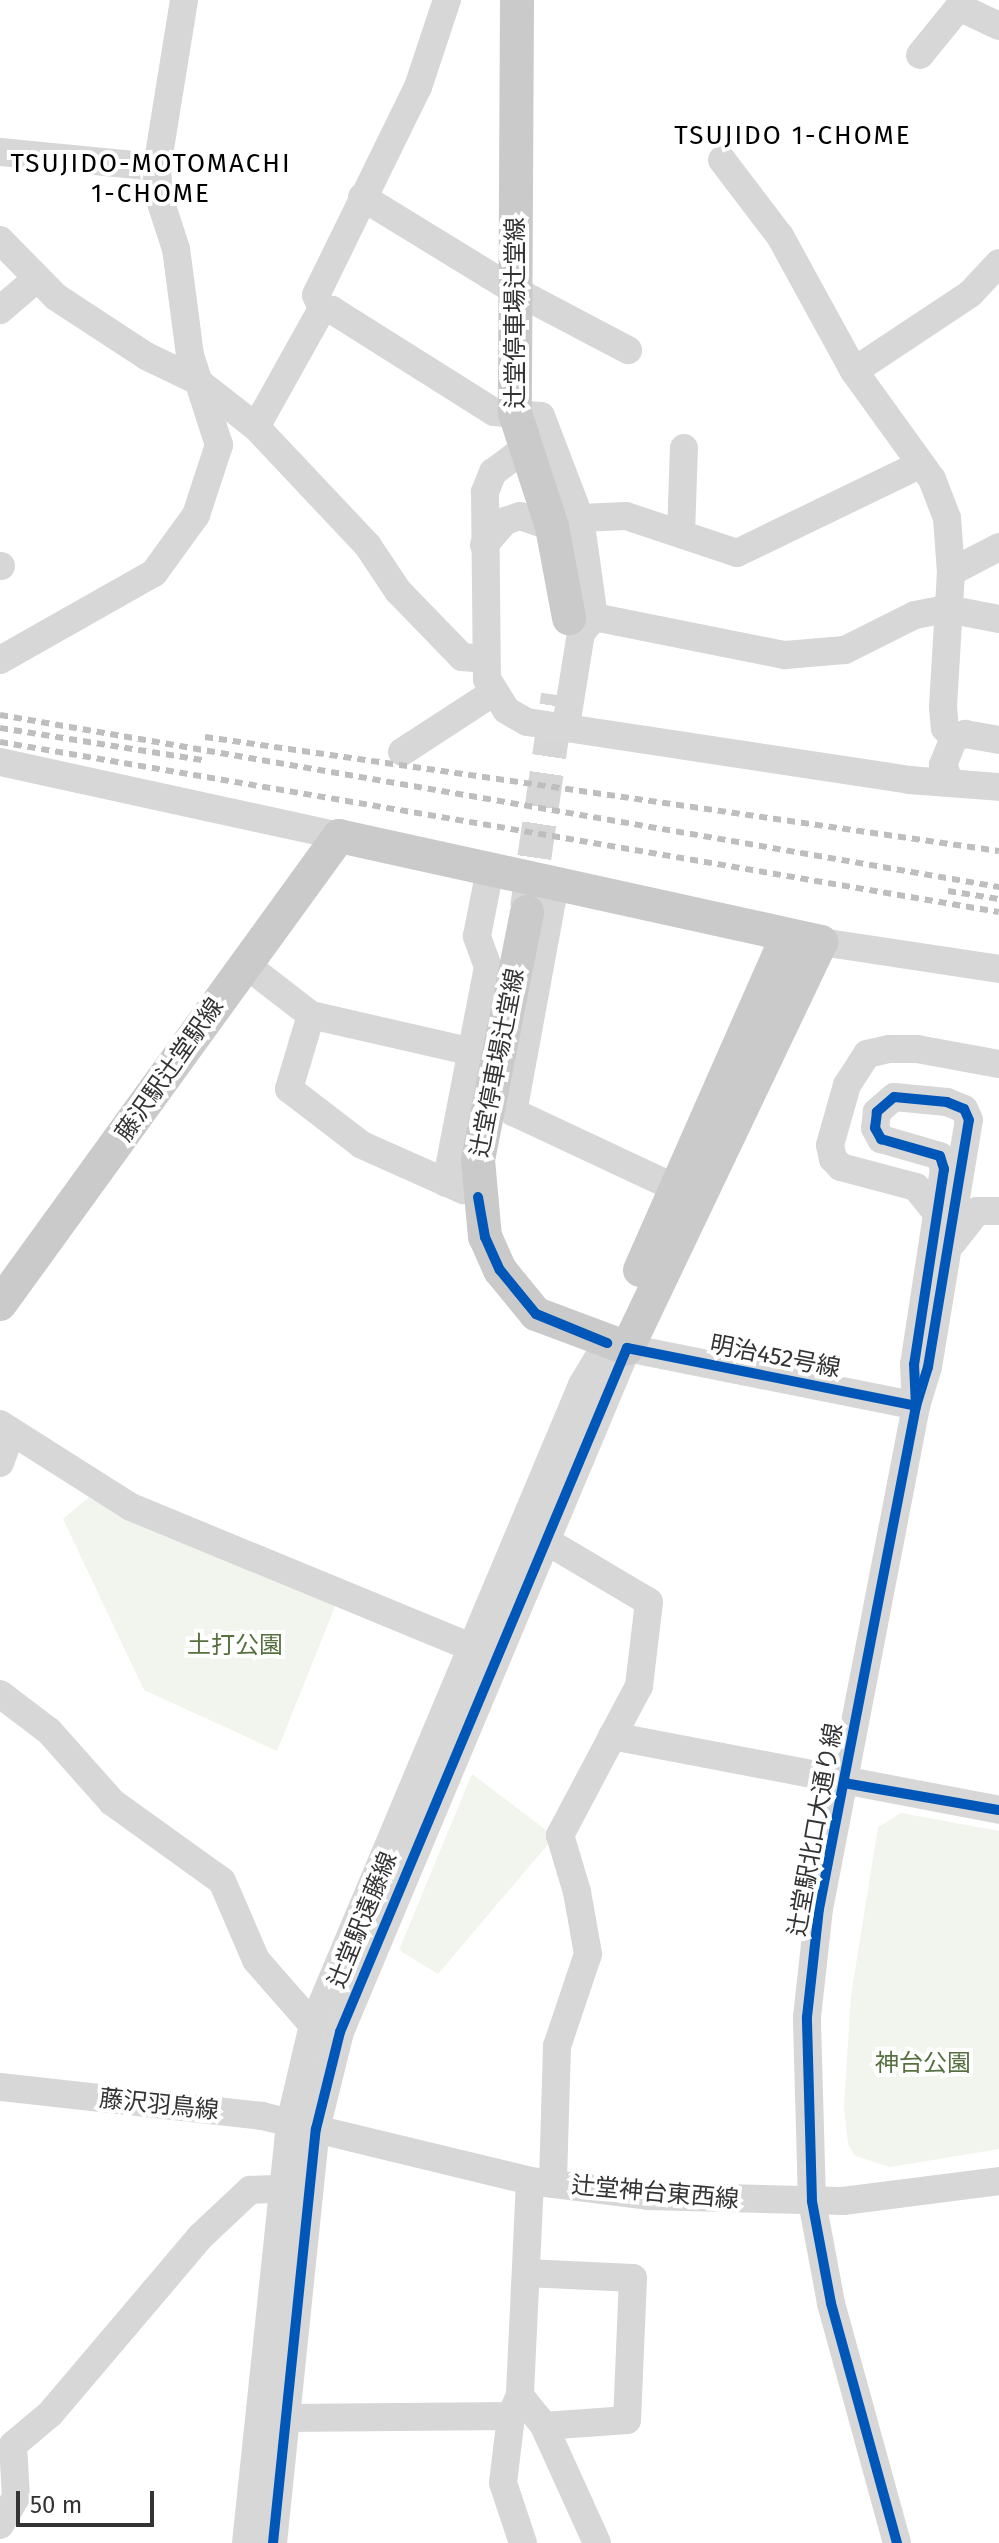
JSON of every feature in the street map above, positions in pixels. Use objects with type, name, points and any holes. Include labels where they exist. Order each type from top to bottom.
[{"type":"main road","name":"辻堂停車場辻堂線","points":[[517,0],[515,413],[524,449],[566,523],[582,618]]},
{"type":"main road","points":[[339,836],[821,942],[617,1346]]},
{"type":"main road","name":"藤沢駅辻堂駅線","points":[[0,1304],[339,836]]},
{"type":"main road","name":"辻堂停車場辻堂線","points":[[527,912],[478,1160],[478,1197],[485,1237],[500,1270],[536,1314],[617,1346]]},
{"type":"main road","points":[[617,1346],[675,1188],[787,936]]},
{"type":"street","points":[[0,660],[154,573],[196,515],[219,445],[196,380],[176,249],[159,197],[157,167],[184,0]]},
{"type":"street","points":[[322,309],[316,295],[418,87],[447,0]]},
{"type":"street","points":[[920,55],[959,7],[999,26]]},
{"type":"street","points":[[0,152],[157,167]]},
{"type":"street","points":[[722,160],[780,236],[854,371],[932,479],[947,518],[951,572],[943,707],[945,728],[954,738]]},
{"type":"street","points":[[362,197],[514,290],[628,350]]},
{"type":"street","points":[[0,240],[35,280],[146,356],[196,380],[256,427],[368,546],[398,591],[451,646],[462,657],[486,659]]},
{"type":"street","points":[[854,371],[970,294],[999,263]]},
{"type":"street","points":[[0,310],[35,280]]},
{"type":"street","points":[[322,309],[332,310],[494,412],[541,416],[566,523]]},
{"type":"street","points":[[256,427],[322,309]]},
{"type":"street","points":[[681,533],[684,448]]},
{"type":"street","points":[[524,449],[493,472],[485,492],[484,545],[486,659],[491,694],[527,722],[909,780],[949,780],[999,787]]},
{"type":"street","points":[[484,545],[505,521],[520,516],[566,523],[626,516],[737,553],[919,465]]},
{"type":"street","points":[[951,572],[999,547]]},
{"type":"street","points":[[566,726],[582,618],[785,655],[845,650],[915,615],[947,609],[999,619]]},
{"type":"street","points":[[402,752],[491,694]]},
{"type":"street","points":[[949,780],[943,765],[954,738],[965,734],[999,740]]},
{"type":"street","points":[[0,762],[339,836]]},
{"type":"street","points":[[446,1183],[468,1051],[488,967],[477,936],[490,870]]},
{"type":"street","points":[[555,884],[513,1112],[675,1188]]},
{"type":"street","points":[[821,942],[999,969]]},
{"type":"street","points":[[245,964],[311,1015],[468,1051]]},
{"type":"street","points":[[311,1015],[289,1089],[362,1145],[478,1197]]},
{"type":"street","points":[[936,1212],[916,1187],[841,1167],[833,1159],[830,1145],[847,1085],[867,1054],[889,1049],[917,1049],[999,1064]]},
{"type":"street","points":[[894,1097],[947,1102],[964,1109],[969,1120],[950,1246],[916,1406],[914,1364],[944,1169],[940,1156],[890,1145],[875,1128],[883,1102],[894,1097]]},
{"type":"street","points":[[950,1246],[977,1211],[999,1211]]},
{"type":"street","name":"明治452号線","points":[[617,1346],[916,1406]]},
{"type":"street","name":"辻堂駅遠藤線","points":[[246,2543],[283,2189],[303,2126],[340,2032],[543,1539],[617,1346]]},
{"type":"street","name":"辻堂駅遠藤線","points":[[273,2543],[286,2418],[303,2126],[313,2025],[582,1385],[617,1346]]},
{"type":"street","name":"辻堂駅北口大通り線","points":[[897,2543],[831,2303],[812,2201],[807,2017],[819,1909],[916,1406]]},
{"type":"street","points":[[0,1463],[6,1428],[131,1507],[473,1648]]},
{"type":"street","points":[[523,2543],[503,2483],[516,2406],[526,2273],[542,2182],[557,2046],[588,1954],[577,1892],[560,1835],[639,1686],[649,1602],[543,1539]]},
{"type":"street","points":[[0,1694],[49,1731],[112,1802],[222,1881],[256,1960],[313,2025]]},
{"type":"street","points":[[612,1736],[844,1783],[999,1810]]},
{"type":"street","name":"藤沢羽鳥線","points":[[0,2087],[303,2126]]},
{"type":"street","name":"辻堂神台東西線","points":[[303,2126],[542,2182],[734,2202],[895,2197],[999,2181]]},
{"type":"street","points":[[0,2525],[16,2497],[13,2445],[50,2414],[200,2237],[250,2190],[283,2189]]},
{"type":"street","points":[[526,2273],[633,2278],[627,2420],[544,2426]]},
{"type":"street","points":[[286,2418],[516,2406],[544,2426],[597,2543]]},
{"type":"green space","name":"土打公園","points":[[94,1493],[336,1604],[277,1751],[144,1690],[63,1519]]},
{"type":"green space","points":[[472,1774],[546,1830],[549,1843],[438,1974],[399,1950]]},
{"type":"green space","name":"神台公園","points":[[901,1813],[999,1831],[999,2149],[890,2167],[855,2156],[848,2144],[844,2107],[851,1996],[878,1827]]},
{"type":"tunnel","points":[[527,908],[558,695]]},
{"type":"railway","points":[[0,715],[999,887]]},
{"type":"railway","points":[[0,728],[203,760]]},
{"type":"railway","points":[[205,737],[999,851]]},
{"type":"railway","points":[[0,742],[999,912]]},
{"type":"railway","points":[[948,891],[999,899]]},
{"type":"cycle path","points":[[897,2543],[831,2303],[812,2201],[807,2017],[819,1909],[916,1406],[928,1367],[969,1120],[964,1109],[947,1102],[894,1097],[877,1112],[875,1128],[881,1139],[940,1156],[944,1169],[914,1364],[916,1406]]},
{"type":"cycle path","points":[[478,1197],[485,1237],[500,1270],[536,1314],[607,1343]]},
{"type":"cycle path","points":[[273,2543],[316,2129],[340,2032],[627,1348],[916,1406]]},
{"type":"cycle path","points":[[844,1783],[999,1810]]},
{"type":"district","name":"TSUJIDO 1-CHOME","points":[[793,136]]},
{"type":"district","name":"TSUJIDO-MOTOMACHI 1-CHOME","points":[[151,179]]}]
